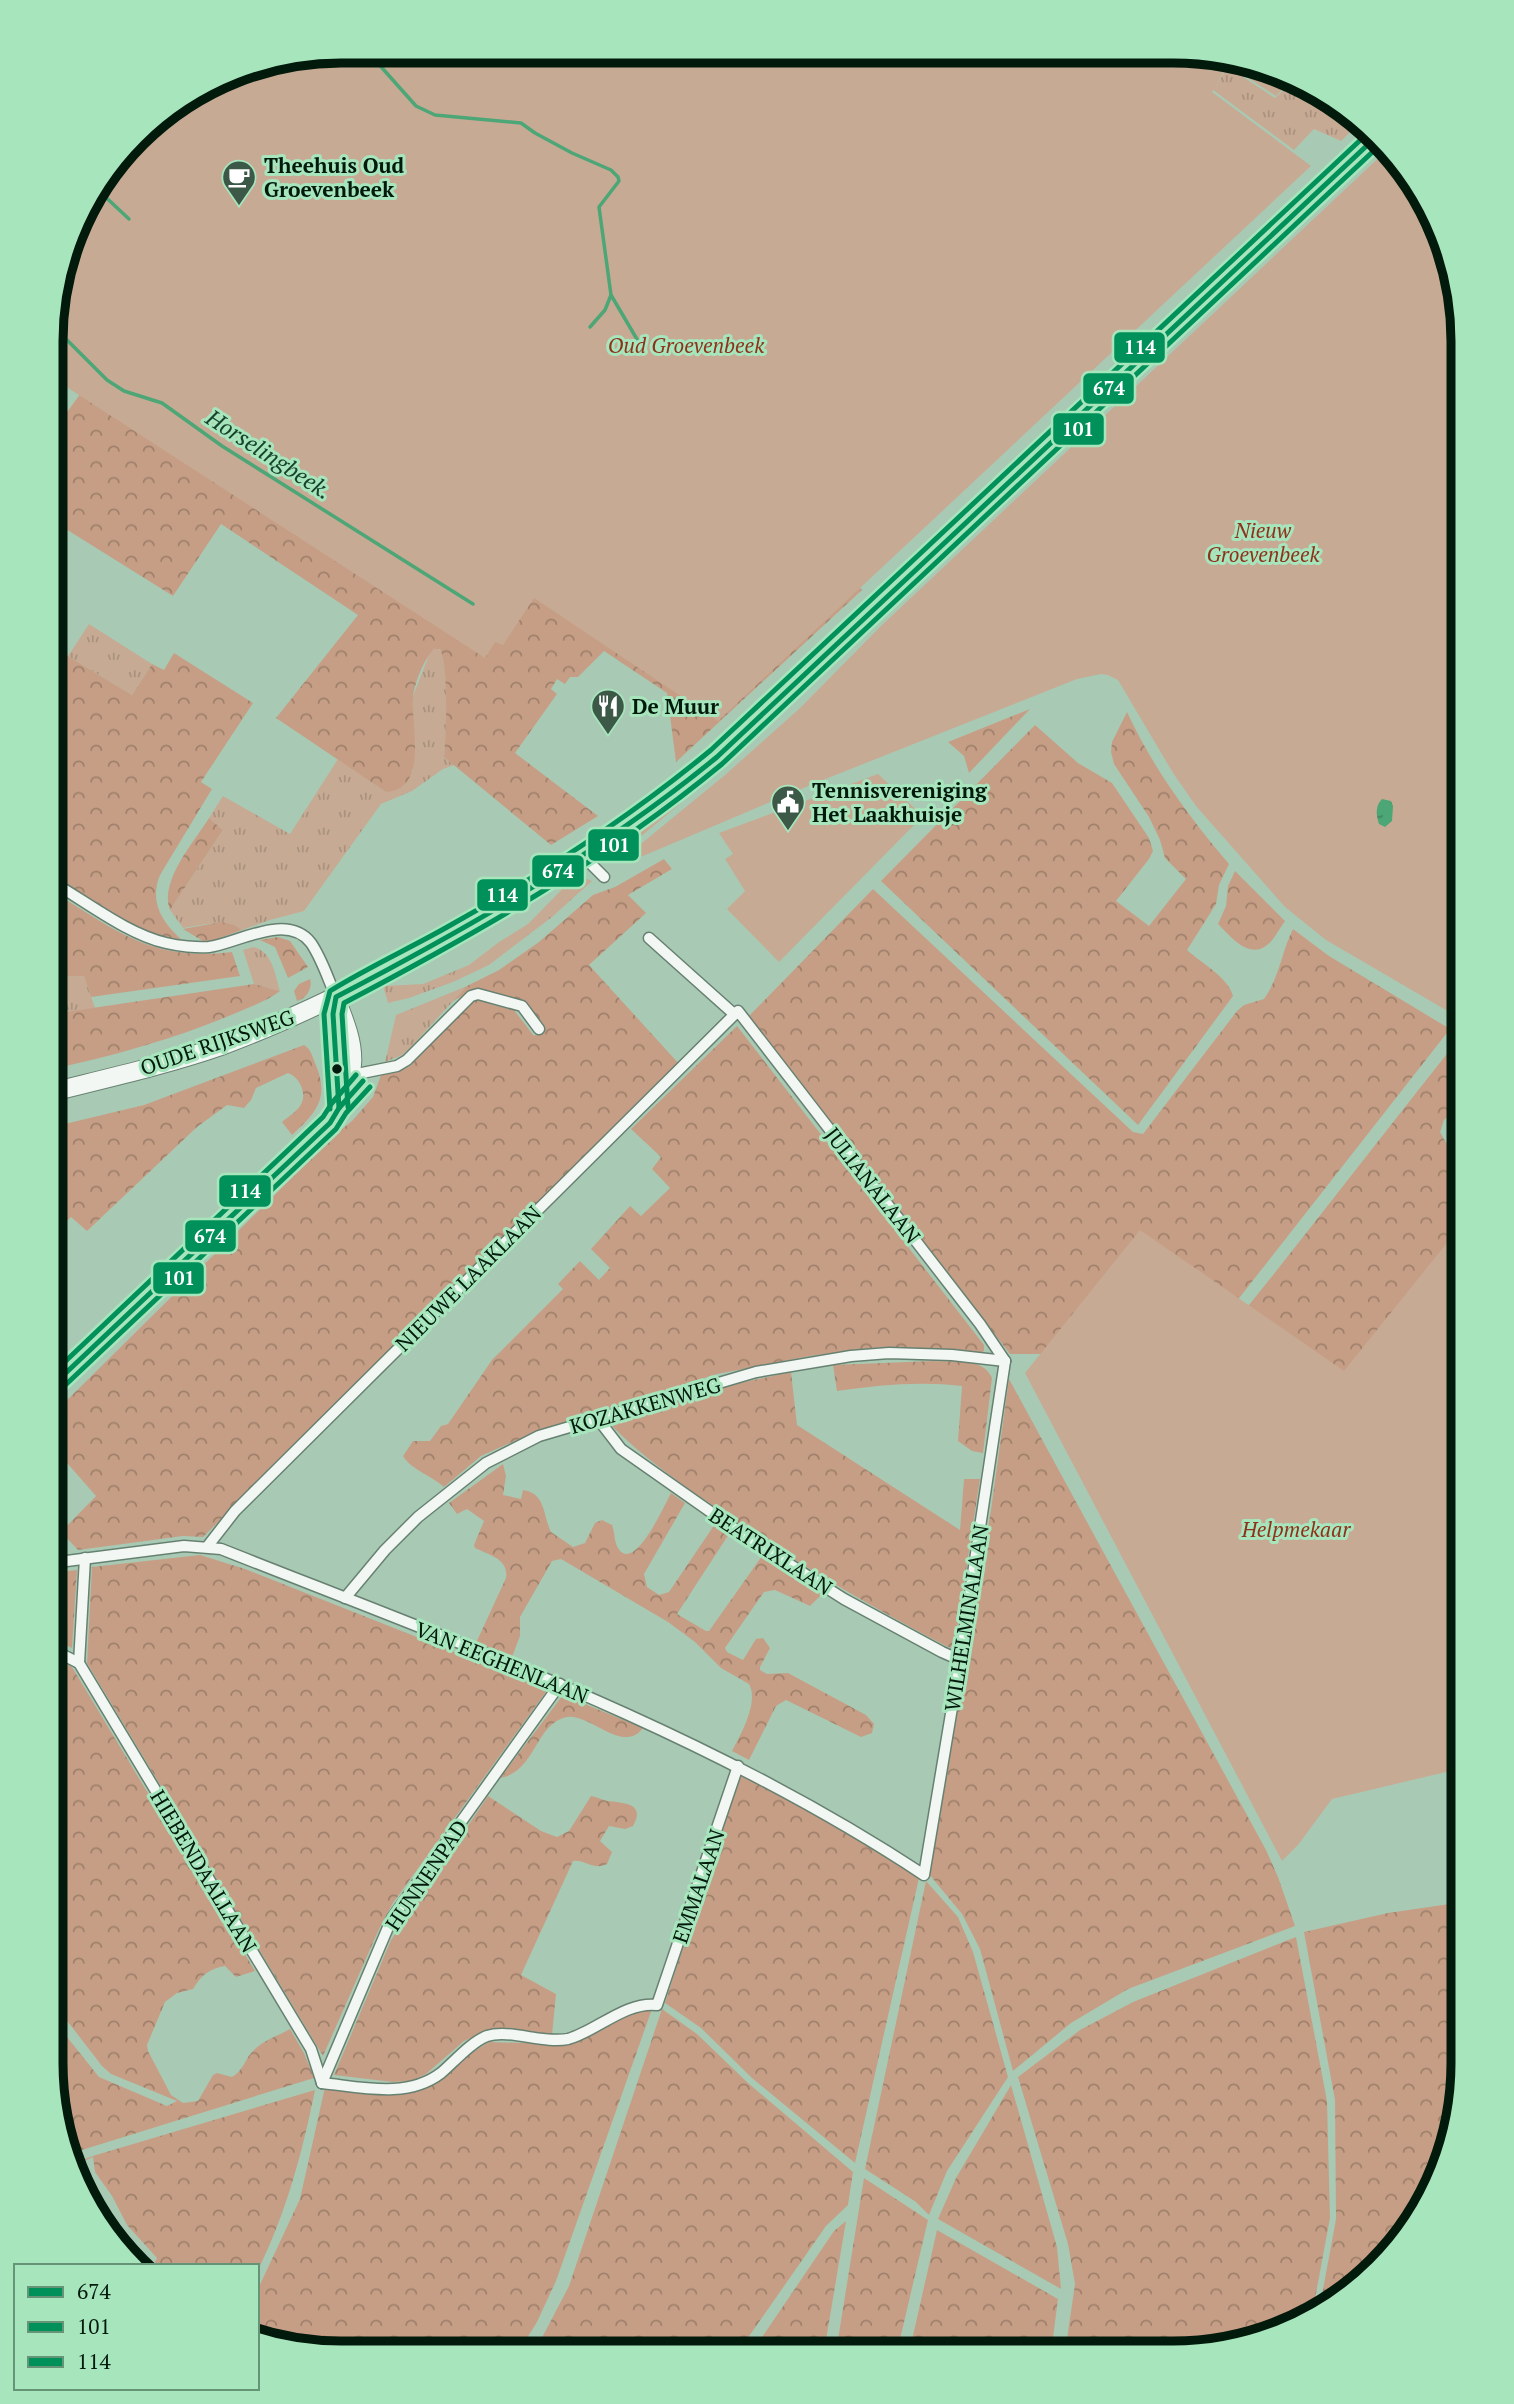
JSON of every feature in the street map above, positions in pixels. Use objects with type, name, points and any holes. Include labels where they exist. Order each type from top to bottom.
[{"type":"main road","name":"OUDE RIJKSWEG","points":[[63,1089],[217,1047],[336,997],[512,902],[584,857],[655,806],[784,698],[880,603],[1369,143]]},
{"type":"main road","points":[[63,1376],[330,1123],[348,1093],[352,1075],[350,1032],[336,997]]},
{"type":"street","points":[[584,857],[604,877]]},
{"type":"street","points":[[63,888],[134,931],[166,943],[209,947],[267,931],[289,930],[300,934],[310,942],[336,997]]},
{"type":"street","points":[[649,938],[736,1012]]},
{"type":"street","points":[[352,1075],[397,1066],[407,1060],[471,996],[478,994],[522,1006],[539,1029]]},
{"type":"street","name":"JULIANALAAN","points":[[736,1012],[980,1324],[1005,1361]]},
{"type":"street","name":"NIEUWE LAAKLAAN","points":[[207,1546],[234,1511],[736,1012]]},
{"type":"street","name":"KOZAKKENWEG","points":[[345,1598],[385,1550],[418,1517],[486,1463],[539,1436],[756,1372],[851,1356],[889,1353],[952,1355],[1005,1361]]},
{"type":"street","name":"WILHELMINALAAN","points":[[924,1875],[1005,1361]]},
{"type":"street","name":"BEATRIXLAAN","points":[[597,1419],[621,1449],[745,1536],[844,1599],[942,1653],[960,1660]]},
{"type":"street","name":"VAN EEGHENLAAN","points":[[63,1561],[184,1546],[221,1549],[560,1684],[738,1766],[863,1834],[924,1875]]},
{"type":"street","points":[[63,1655],[79,1663],[85,1558]]},
{"type":"street","name":"HIEBENDAALLAAN","points":[[79,1663],[311,2049],[322,2083]]},
{"type":"street","name":"HUNNENPAD","points":[[322,2083],[393,1918],[560,1684]]},
{"type":"street","name":"EMMALAAN","points":[[322,2083],[397,2089],[418,2086],[440,2074],[487,2036],[569,2039],[614,2016],[650,2004],[657,2005],[738,1766]]},
{"type":"green space","name":"Oud Groevenbeek","points":[[341,63],[1210,65],[1226,68],[1212,92],[1311,166],[718,721],[534,598],[503,645],[495,642],[485,658],[65,386],[63,389],[63,341],[68,286],[84,234],[110,186],[144,144],[186,110],[234,84],[286,68]]},
{"type":"green space","points":[[1227,68],[1230,69],[1275,98],[1286,87],[1328,110],[1353,130],[1341,141],[1314,129],[1294,150],[1213,90]]},
{"type":"green space","name":"Oud Groevenbeek","points":[[1235,70],[1285,86],[1276,96]]},
{"type":"green space","name":"Nieuw Groevenbeek","points":[[1380,156],[1404,186],[1430,234],[1442,269],[1449,304],[1451,1013],[1326,940],[1285,907],[1196,806],[1173,773],[1118,680],[1108,675],[1077,679],[625,861],[642,843],[725,775],[799,709],[881,626]]},
{"type":"green space","points":[[95,374],[830,552],[862,590],[676,762],[667,693],[604,651],[578,677],[570,677],[565,684],[557,679],[551,689],[557,694],[515,753],[598,816],[551,845],[444,757],[446,685],[440,649],[434,649],[427,659],[414,692],[413,769],[408,780],[399,788],[386,792],[276,718],[358,615],[221,524],[173,596],[63,527],[63,417]]},
{"type":"green space","points":[[89,624],[152,664],[132,695],[68,656]]},
{"type":"green space","points":[[437,648],[442,651],[446,677],[444,757],[454,765],[443,769],[412,791],[381,804],[304,911],[242,930],[221,923],[183,928],[170,910],[223,830],[209,818],[223,796],[290,834],[338,759],[386,792],[413,771],[413,696],[429,655]]},
{"type":"green space","points":[[63,653],[132,695],[152,664],[164,670],[174,653],[253,703],[201,782],[212,789],[160,875],[157,885],[159,911],[182,940],[146,930],[99,907],[63,884]]},
{"type":"green space","points":[[1030,709],[969,773],[964,756],[948,742]]},
{"type":"green space","points":[[1127,712],[1148,753],[1173,791],[1229,864],[1219,885],[1216,904],[1187,950],[1226,983],[1233,996],[1138,1125],[881,881],[1035,725],[1078,763],[1112,783],[1149,838],[1153,851],[1149,859],[1116,901],[1149,926],[1186,879],[1165,858],[1149,817],[1114,764],[1112,742]]},
{"type":"green space","points":[[878,774],[923,816],[779,962],[727,909],[745,891],[725,859],[733,854],[719,833]]},
{"type":"green space","points":[[684,792],[681,803],[609,863],[601,855]]},
{"type":"green space","points":[[209,818],[223,830],[170,910],[169,887],[174,874]]},
{"type":"green space","points":[[664,859],[672,869],[628,895],[646,913],[589,965],[680,1065],[203,1537],[183,1536],[78,1550],[63,1534],[63,1530],[96,1496],[63,1458],[63,1404],[352,1121],[373,1097],[381,1075],[410,1066],[470,1002],[479,999],[514,1010],[534,1036],[541,1029],[513,998],[472,991],[453,1001],[467,986],[499,970],[539,942],[593,895],[615,887]]},
{"type":"green space","points":[[1235,871],[1285,921],[1272,940],[1260,949],[1253,950],[1240,945],[1218,924],[1226,906],[1228,886]]},
{"type":"green space","points":[[576,875],[592,881],[552,917],[489,965],[453,982],[388,1003],[383,986],[423,984],[469,965],[528,924]]},
{"type":"green space","points":[[873,889],[1133,1132],[1143,1134],[1237,1011],[1244,1005],[1264,999],[1274,982],[1293,929],[1329,956],[1450,1029],[1182,1371],[1081,1354],[1010,1354],[749,1016]]},
{"type":"green space","points":[[63,898],[116,931],[157,948],[204,954],[232,952],[240,976],[91,997],[84,976],[63,977]]},
{"type":"green space","points":[[221,922],[242,930],[206,943],[183,929]]},
{"type":"green space","points":[[278,937],[290,941],[308,967],[288,978],[275,947],[260,940]]},
{"type":"green space","points":[[253,947],[260,949],[269,958],[280,991],[254,984],[243,950]]},
{"type":"green space","points":[[84,976],[95,1008],[63,1012],[63,977]]},
{"type":"green space","points":[[310,979],[308,993],[297,1001],[294,991],[299,984]]},
{"type":"green space","points":[[254,984],[280,991],[258,1004],[168,1038],[63,1066],[63,1012]]},
{"type":"green space","points":[[467,986],[409,1049],[385,1062],[396,1015]]},
{"type":"green space","points":[[737,1026],[984,1345],[984,1351],[980,1353],[888,1347],[860,1349],[717,1374],[539,1430],[481,1456],[444,1487],[416,1469],[403,1456],[413,1441],[430,1441],[441,1426],[448,1424],[492,1360],[563,1289],[558,1284],[580,1261],[599,1280],[610,1268],[591,1249],[630,1206],[641,1216],[670,1188],[652,1169],[661,1157],[631,1129]]},
{"type":"green space","points":[[304,1045],[311,1053],[321,1086],[319,1104],[292,1135],[282,1122],[300,1106],[303,1092],[296,1078],[288,1073],[256,1088],[244,1108],[227,1105],[197,1127],[87,1231],[71,1217],[63,1225],[63,1124],[144,1105]]},
{"type":"green space","points":[[1451,1049],[1451,1114],[1444,1120],[1440,1132],[1451,1149],[1451,1444],[1192,1375]]},
{"type":"green space","name":"Helpmekaar","points":[[1140,1230],[1344,1371],[1451,1238],[1451,1771],[1332,1799],[1298,1845],[1282,1861],[1025,1373]]},
{"type":"green space","points":[[933,1361],[975,1364],[988,1371],[992,1378],[983,1453],[972,1451],[958,1441],[962,1386],[900,1384],[837,1391],[833,1365]]},
{"type":"green space","points":[[791,1372],[797,1425],[960,1530],[964,1479],[980,1479],[954,1649],[803,1565],[748,1529],[662,1470],[608,1422],[740,1383]]},
{"type":"green space","points":[[1009,1379],[1266,1850],[1295,1926],[1128,1989],[1071,2023],[1013,2071],[980,1949],[962,1914],[929,1874],[991,1510]]},
{"type":"green space","points":[[503,1464],[506,1476],[503,1495],[521,1499],[523,1490],[536,1496],[543,1506],[551,1532],[573,1547],[585,1543],[595,1523],[602,1520],[612,1525],[618,1548],[625,1554],[632,1552],[649,1534],[671,1493],[685,1503],[644,1574],[647,1587],[659,1595],[669,1592],[715,1524],[729,1534],[677,1614],[706,1631],[709,1631],[762,1556],[822,1594],[810,1606],[775,1590],[764,1592],[725,1648],[727,1652],[743,1660],[756,1639],[763,1638],[770,1648],[760,1670],[767,1674],[788,1673],[866,1715],[874,1724],[872,1733],[861,1737],[786,1700],[776,1706],[749,1760],[732,1751],[750,1709],[752,1691],[749,1684],[721,1668],[695,1642],[668,1622],[561,1559],[552,1561],[520,1617],[520,1636],[512,1657],[476,1643],[506,1578],[506,1572],[497,1558],[475,1548],[484,1521],[467,1509],[457,1514],[449,1503]]},
{"type":"green space","points":[[200,1555],[245,1569],[548,1689],[393,1903],[323,2056],[87,1663],[92,1567]]},
{"type":"green space","points":[[77,1570],[72,1648],[63,1644],[63,1572]]},
{"type":"green space","points":[[63,1662],[72,1667],[255,1971],[236,1977],[225,1966],[214,1969],[202,1977],[193,1989],[177,1993],[165,2002],[147,2045],[171,2095],[183,2103],[198,2101],[213,2075],[217,2073],[232,2077],[258,2047],[290,2029],[314,2078],[77,2151],[65,2100],[63,2032],[99,2077],[167,2106],[177,2101],[111,2074],[63,2016]]},
{"type":"green space","points":[[563,1695],[643,1728],[635,1735],[626,1737],[576,1717],[567,1717],[548,1728],[521,1767],[500,1778]]},
{"type":"green space","points":[[740,1772],[862,1839],[919,1878],[855,2163],[752,2078],[701,2028],[665,2003]]},
{"type":"green space","points":[[488,1796],[541,1831],[557,1837],[569,1831],[591,1796],[626,1804],[637,1813],[633,1826],[625,1829],[609,1826],[600,1841],[612,1852],[607,1864],[593,1866],[573,1861],[521,1975],[556,1994],[552,2035],[501,2030],[481,2034],[464,2041],[426,2074],[412,2081],[393,2082],[334,2075],[391,1940]]},
{"type":"green space","points":[[926,1881],[958,1917],[973,1952],[1008,2077],[947,2171],[929,2215],[916,2202],[865,2169]]},
{"type":"green space","points":[[1451,1904],[1451,2063],[1446,2118],[1430,2170],[1404,2218],[1370,2260],[1321,2298],[1336,2219],[1335,2100],[1304,1932],[1388,1913]]},
{"type":"green space","points":[[1296,1937],[1327,2101],[1330,2218],[1312,2304],[1263,2326],[1210,2339],[1067,2341],[1075,2284],[1068,2244],[1018,2077],[1080,2030],[1133,2002]]},
{"type":"green space","points":[[652,2009],[556,2281],[525,2341],[341,2341],[304,2339],[259,2329],[259,2287],[300,2199],[325,2087],[396,2094],[419,2090],[442,2078],[465,2057],[489,2042],[555,2044],[617,2019]]},
{"type":"green space","points":[[662,2009],[697,2034],[748,2083],[853,2172],[848,2205],[826,2226],[746,2341],[540,2341],[569,2286]]},
{"type":"green space","points":[[1011,2085],[1057,2247],[1061,2289],[938,2219],[956,2178]]},
{"type":"green space","points":[[315,2090],[292,2183],[259,2268],[259,2264],[154,2264],[157,2258],[127,2225],[112,2196],[95,2172],[93,2157],[81,2162],[96,2155]]},
{"type":"green space","points":[[864,2178],[928,2220],[900,2341],[838,2341]]},
{"type":"green space","points":[[846,2221],[826,2341],[759,2341],[834,2231]]},
{"type":"green space","points":[[937,2230],[1058,2299],[1053,2341],[912,2341]]},
{"type":"water","points":[[1382,799],[1391,801],[1393,806],[1392,821],[1385,827],[1379,824],[1377,814]]},
{"type":"waterway","points":[[378,63],[416,106],[435,115],[521,123],[572,153],[611,170],[618,177],[619,181],[599,207],[611,295],[638,341]]},
{"type":"waterway","points":[[104,196],[129,219]]},
{"type":"waterway","points":[[590,327],[605,310],[611,295]]},
{"type":"waterway","name":"Horselingbeek.","points":[[63,336],[107,380],[124,391],[162,403],[222,446],[473,604]]},
{"type":"transit line","name":"114","points":[[330,1109],[324,1014],[330,991],[490,903],[555,863],[650,798],[711,750],[1363,138]]},
{"type":"transit line","name":"674","points":[[339,1108],[333,1014],[336,997],[533,887],[627,825],[717,757],[1369,143]]},
{"type":"transit line","name":"101","points":[[348,1107],[342,1014],[344,1003],[443,950],[539,893],[633,832],[722,764],[1375,150]]},
{"type":"transit line","name":"114","points":[[63,1364],[323,1117],[356,1075]]},
{"type":"transit line","name":"674","points":[[63,1376],[330,1123],[339,1108],[363,1081]]},
{"type":"transit line","name":"101","points":[[63,1387],[336,1129],[346,1113],[370,1087]]},
{"type":"place","name":"Theehuis Oud Groevenbeek","points":[[239,207]]},
{"type":"place","name":"De Muur","points":[[608,736]]},
{"type":"place","name":"Tennisvereniging Het Laakhuisje","points":[[788,832]]}]
